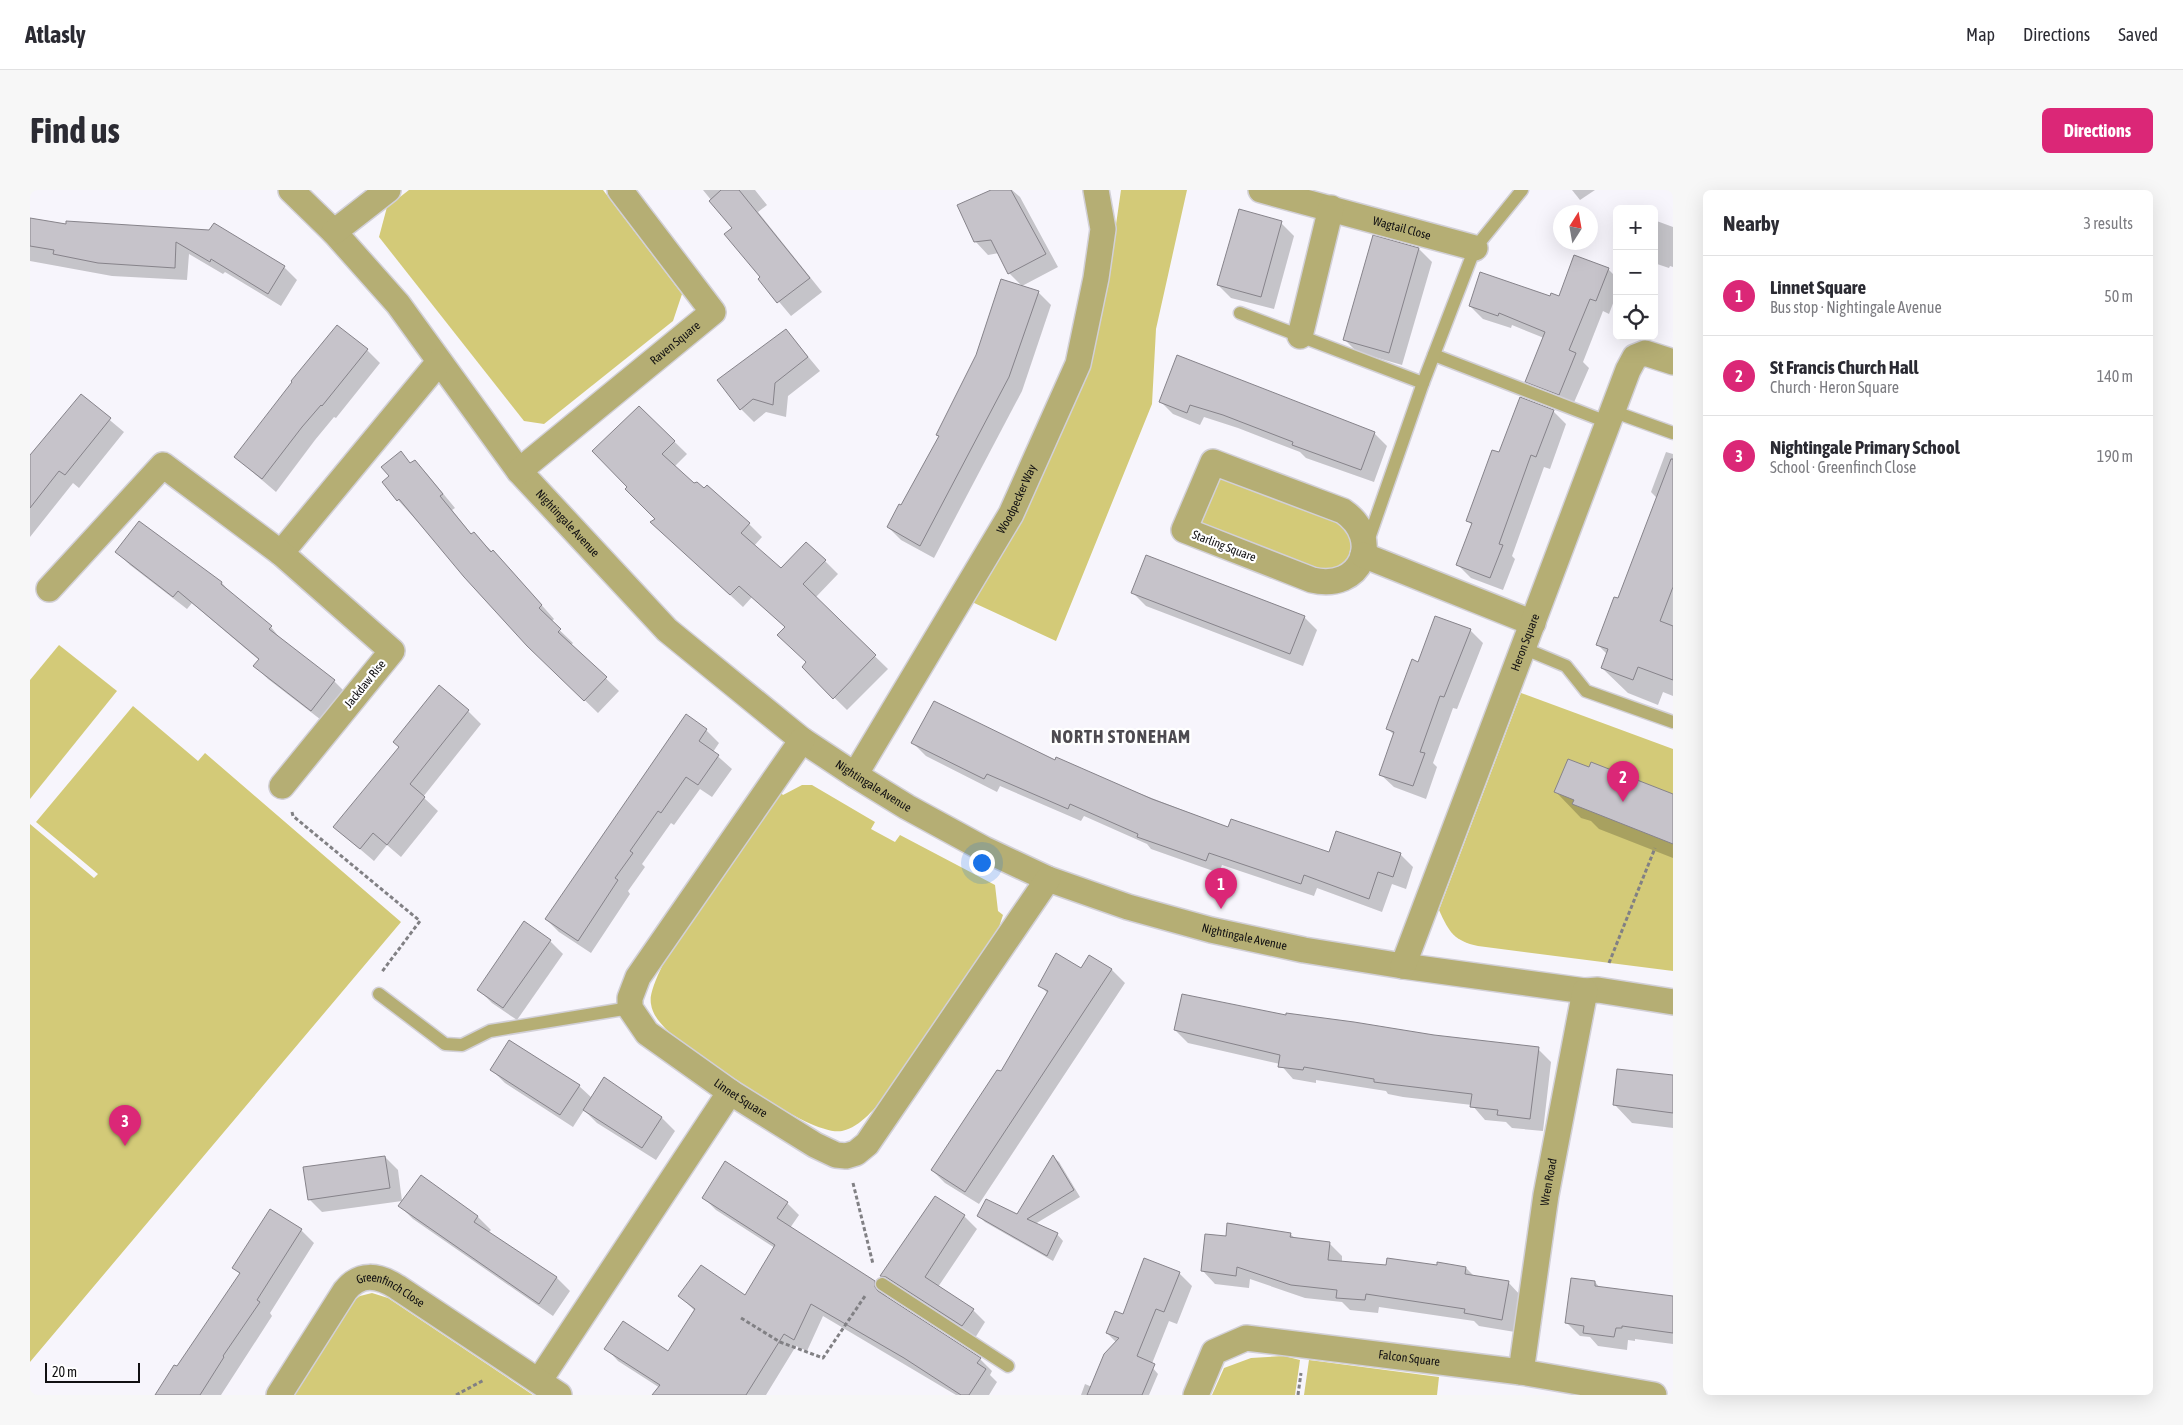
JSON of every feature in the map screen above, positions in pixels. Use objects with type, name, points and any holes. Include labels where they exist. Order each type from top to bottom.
[{"type":"street","name":"Nightingale Avenue","points":[[291,190],[334,232],[398,304],[519,471],[666,630],[802,740],[854,775],[907,807],[984,849],[1048,879],[1128,908],[1211,930],[1304,950],[1403,966],[1673,1002]]},
{"type":"street","points":[[334,232],[388,190]]},
{"type":"street","name":"Raven Square","points":[[519,471],[714,312],[620,190]]},
{"type":"street","name":"Wagtail Close","points":[[1261,190],[1475,248]]},
{"type":"street","name":"Woodpecker Way","points":[[854,775],[1010,514],[1078,364],[1096,278],[1102,229],[1095,192]]},
{"type":"street","points":[[1300,336],[1331,208]]},
{"type":"street","name":"Heron Square","points":[[1403,966],[1610,416],[1635,357],[1650,353],[1673,362]]},
{"type":"street","points":[[281,554],[439,362]]},
{"type":"street","name":"Starling Square","points":[[1213,462],[1343,511],[1353,519],[1361,530],[1364,542],[1363,555],[1359,565],[1350,575],[1338,582],[1325,584],[1184,530],[1213,462]]},
{"type":"street","name":"Jackdaw Rise","points":[[50,589],[163,464],[281,554],[392,651],[282,786]]},
{"type":"street","points":[[1363,555],[1533,623]]},
{"type":"street","points":[[630,1008],[630,998],[638,977],[802,740]]},
{"type":"street","points":[[846,1156],[856,1153],[867,1144],[1048,879]]},
{"type":"street","name":"Wren Road","points":[[1521,1372],[1546,1196],[1592,990]]},
{"type":"street","name":"Linnet Square","points":[[630,1008],[647,1033],[730,1092],[815,1145],[836,1155],[846,1156]]},
{"type":"street","name":"Greenfinch Close","points":[[279,1395],[345,1291],[356,1280],[372,1276],[397,1286],[549,1388],[730,1092]]},
{"type":"street","name":"Falcon Square","points":[[1196,1395],[1214,1352],[1246,1338],[1521,1372],[1654,1395]]},
{"type":"lane","points":[[1363,555],[1423,383],[1475,248],[1522,190]]},
{"type":"lane","points":[[1240,313],[1423,383]]},
{"type":"lane","points":[[1434,355],[1610,416],[1673,433]]},
{"type":"lane","points":[[1523,648],[1566,666],[1586,690],[1673,722]]},
{"type":"lane","points":[[379,994],[445,1044],[455,1046],[470,1043],[490,1031],[630,1008]]},
{"type":"lane","points":[[879,1281],[1008,1366]]},
{"type":"path","points":[[282,786],[294,816],[420,921],[380,974],[379,994]]},
{"type":"path","points":[[1592,990],[1655,848]]},
{"type":"path","points":[[741,1318],[780,1342],[823,1358],[879,1281],[846,1156]]},
{"type":"shaded area","points":[[409,190],[603,190],[682,294],[673,321],[544,424],[524,421],[379,237],[387,207]]},
{"type":"shaded area","points":[[1121,190],[1187,190],[1156,329],[1152,404],[1056,641],[972,602],[1107,287]]},
{"type":"shaded area","points":[[1213,462],[1361,530],[1338,582],[1184,530]]},
{"type":"shaded area","points":[[59,645],[117,691],[30,799],[30,680]]},
{"type":"shaded area","points":[[1521,693],[1673,749],[1673,971],[1478,946],[1463,941],[1449,930],[1439,910]]},
{"type":"shaded area","points":[[133,706],[198,761],[205,753],[401,922],[30,1362],[30,824],[94,878],[98,874],[36,822]]},
{"type":"shaded area","points":[[802,785],[812,785],[875,822],[871,829],[895,842],[900,835],[995,885],[998,911],[1003,915],[999,927],[888,1092],[862,1121],[842,1131],[827,1130],[807,1122],[759,1095],[678,1040],[658,1020],[651,1004],[653,987],[665,962],[682,931],[725,865],[778,790],[783,795]]},
{"type":"shaded area","points":[[372,1293],[388,1298],[533,1395],[294,1395],[349,1304],[360,1296]]},
{"type":"shaded area","points":[[1284,1356],[1300,1360],[1295,1395],[1212,1395],[1224,1368],[1251,1358]]},
{"type":"shaded area","points":[[1309,1360],[1439,1377],[1437,1395],[1304,1395]]},
{"type":"building","points":[[721,190],[739,190],[810,278],[777,303],[758,279],[760,277],[724,234],[732,228],[709,201]]},
{"type":"building","points":[[991,190],[1011,190],[1046,254],[1008,274],[991,240],[974,242],[957,205]]},
{"type":"building","points":[[1239,209],[1282,221],[1261,297],[1217,285]]},
{"type":"building","points":[[30,218],[66,224],[66,221],[209,230],[214,223],[285,266],[268,294],[211,259],[210,262],[176,242],[175,268],[98,263],[53,254],[54,250],[30,246]]},
{"type":"building","points":[[1373,235],[1419,248],[1389,353],[1343,340]]},
{"type":"building","points":[[1574,255],[1609,268],[1596,301],[1590,299],[1569,350],[1576,353],[1559,395],[1525,382],[1545,332],[1499,313],[1498,316],[1469,306],[1480,272],[1550,296],[1551,293],[1559,296]]},
{"type":"building","points":[[1001,279],[1039,291],[1009,377],[920,546],[887,527],[939,436],[936,435],[976,355]]},
{"type":"building","points":[[337,325],[368,349],[322,406],[302,427],[262,479],[234,457],[291,381]]},
{"type":"building","points":[[786,329],[808,357],[775,383],[773,405],[753,399],[740,410],[717,380]]},
{"type":"building","points":[[1177,355],[1375,432],[1361,470],[1292,445],[1293,442],[1223,415],[1190,405],[1187,413],[1159,402]]},
{"type":"building","points":[[81,394],[111,418],[65,475],[59,471],[30,508],[30,455]]},
{"type":"building","points":[[1520,397],[1554,410],[1536,457],[1531,455],[1499,544],[1503,545],[1490,578],[1456,565],[1472,523],[1466,521],[1492,450],[1499,452]]},
{"type":"building","points":[[639,406],[675,441],[662,454],[694,483],[697,482],[704,488],[707,485],[750,523],[741,533],[781,568],[806,542],[826,560],[803,584],[876,655],[833,699],[802,667],[806,662],[777,635],[785,627],[739,586],[730,595],[650,522],[655,519],[625,489],[627,487],[592,451]]},
{"type":"building","points":[[401,451],[410,463],[415,460],[443,494],[440,496],[471,534],[474,532],[491,552],[493,550],[542,605],[539,608],[561,629],[558,632],[607,677],[584,701],[527,646],[382,482],[389,476],[381,467]]},
{"type":"building","points":[[1671,459],[1673,459],[1673,587],[1660,621],[1673,626],[1673,680],[1638,667],[1633,680],[1601,668],[1608,649],[1596,645],[1614,597],[1618,598]]},
{"type":"building","points":[[139,521],[222,582],[221,584],[272,626],[269,629],[335,680],[311,711],[253,666],[259,659],[178,591],[173,597],[115,552]]},
{"type":"building","points":[[1146,555],[1305,616],[1290,654],[1131,593]]},
{"type":"building","points":[[1435,616],[1471,629],[1444,697],[1440,696],[1420,752],[1425,753],[1413,786],[1379,775],[1394,732],[1386,729],[1412,659],[1418,662]]},
{"type":"building","points":[[439,685],[469,710],[410,784],[425,797],[387,845],[373,833],[360,849],[333,827],[399,747],[393,742]]},
{"type":"building","points":[[934,701],[1055,760],[1056,757],[1152,799],[1228,827],[1231,819],[1329,852],[1336,831],[1401,853],[1393,877],[1378,872],[1369,899],[1304,875],[1301,884],[1209,853],[1206,861],[1137,837],[1138,834],[1070,804],[1068,809],[987,774],[984,779],[911,743]]},
{"type":"building","points":[[686,714],[707,729],[699,741],[719,755],[698,785],[686,777],[661,813],[658,811],[630,851],[633,853],[615,878],[618,880],[578,941],[545,919]]},
{"type":"building","points":[[1568,759],[1589,767],[1591,762],[1673,794],[1673,844],[1572,804],[1574,800],[1554,792]]},
{"type":"building","points":[[524,921],[551,940],[503,1008],[477,990]]},
{"type":"building","points":[[1056,953],[1081,968],[1089,955],[1112,969],[965,1192],[931,1170],[997,1070],[1001,1071],[1048,991],[1038,986]]},
{"type":"building","points":[[1182,994],[1286,1015],[1286,1013],[1434,1035],[1539,1047],[1530,1119],[1497,1115],[1498,1110],[1470,1107],[1472,1094],[1374,1082],[1374,1079],[1304,1067],[1303,1070],[1278,1067],[1280,1055],[1174,1030]]},
{"type":"building","points":[[509,1040],[580,1085],[560,1115],[490,1070]]},
{"type":"building","points":[[1617,1069],[1673,1075],[1673,1113],[1613,1105]]},
{"type":"building","points":[[604,1077],[662,1117],[642,1148],[583,1110]]},
{"type":"building","points":[[1053,1155],[1074,1190],[1027,1219],[1058,1233],[1047,1256],[977,1216],[986,1199],[1017,1214]]},
{"type":"building","points":[[385,1156],[390,1188],[308,1200],[303,1167]]},
{"type":"building","points":[[725,1161],[788,1202],[777,1218],[875,1281],[875,1287],[878,1291],[981,1358],[977,1363],[986,1369],[969,1395],[961,1395],[904,1358],[811,1304],[794,1340],[784,1334],[746,1395],[652,1395],[660,1385],[604,1349],[623,1321],[668,1351],[695,1309],[678,1296],[701,1265],[745,1295],[775,1245],[702,1198]]},
{"type":"building","points":[[421,1175],[478,1216],[474,1222],[557,1277],[539,1304],[398,1206]]},
{"type":"building","points":[[935,1196],[965,1215],[925,1277],[974,1309],[962,1326],[886,1277],[880,1276]]},
{"type":"building","points":[[270,1209],[302,1229],[257,1300],[260,1302],[223,1356],[200,1395],[155,1395],[174,1365],[177,1366],[240,1273],[232,1268]]},
{"type":"building","points":[[1227,1223],[1291,1233],[1290,1237],[1330,1242],[1328,1260],[1386,1265],[1387,1258],[1437,1265],[1437,1262],[1466,1267],[1465,1274],[1509,1281],[1502,1320],[1464,1313],[1465,1309],[1366,1294],[1365,1300],[1336,1298],[1337,1290],[1291,1285],[1237,1267],[1236,1276],[1201,1271],[1205,1234],[1226,1236]]},
{"type":"building","points":[[1144,1258],[1180,1272],[1164,1312],[1156,1309],[1137,1356],[1155,1364],[1142,1395],[1087,1395],[1104,1354],[1119,1338],[1106,1333],[1115,1311],[1123,1314]]},
{"type":"building","points":[[1571,1278],[1595,1281],[1595,1286],[1673,1296],[1673,1333],[1622,1326],[1622,1328],[1616,1328],[1614,1337],[1583,1333],[1584,1326],[1565,1323]]},
{"type":"place","name":"St Francis Church Hall","points":[[1623,802]]},
{"type":"place","name":"Linnet Square","points":[[1221,909]]},
{"type":"place","name":"Nightingale Primary School","points":[[125,1146]]},
{"type":"district","name":"NORTH STONEHAM","points":[[1121,737]]}]
